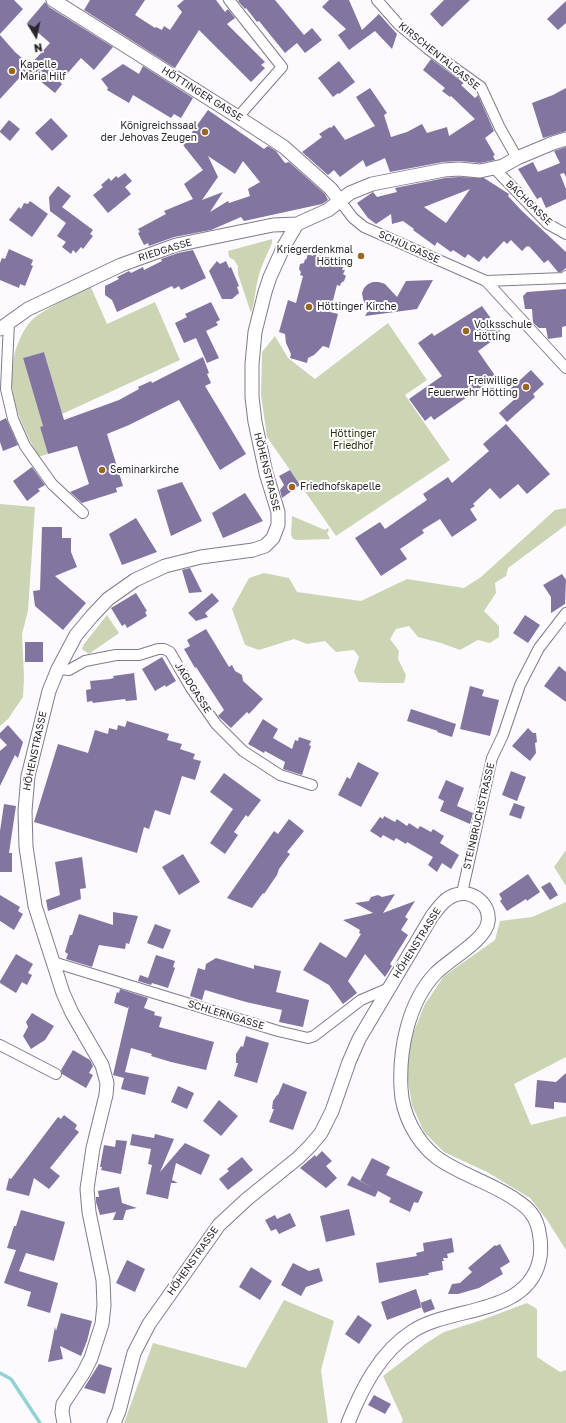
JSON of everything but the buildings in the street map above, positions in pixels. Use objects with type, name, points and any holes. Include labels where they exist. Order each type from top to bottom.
[{"type":"street","name":"HÖTTINGER GASSE","points":[[53,0],[284,147],[331,189],[340,201]]},
{"type":"street","points":[[229,0],[282,67],[238,117]]},
{"type":"street","name":"KIRSCHENTALGASSE","points":[[377,0],[399,24],[428,49],[481,87],[500,128],[517,158]]},
{"type":"street","name":"RIEDGASSE","points":[[4,325],[28,309],[121,265],[176,245],[273,225],[297,224],[328,210],[350,193],[372,184],[444,170],[459,169],[480,171],[503,166],[517,158],[566,139]]},
{"type":"street","name":"BACHGASSE","points":[[494,168],[548,224],[566,234]]},
{"type":"street","name":"SCHULGASSE","points":[[340,201],[352,218],[364,227],[486,280],[566,368]]},
{"type":"street","name":"HÖHENSTRASSE","points":[[64,1423],[62,1412],[63,1404],[84,1372],[91,1358],[102,1324],[104,1305],[103,1280],[89,1212],[87,1189],[93,1148],[106,1095],[107,1083],[102,1065],[72,1013],[63,993],[32,895],[26,847],[25,811],[28,776],[49,691],[58,669],[76,635],[92,616],[115,594],[135,580],[164,566],[188,560],[253,550],[265,546],[273,538],[278,525],[278,512],[266,473],[254,416],[252,397],[252,358],[255,332],[265,292],[284,246],[297,224]]},
{"type":"street","name":"SCHULGASSE","points":[[486,280],[564,278],[566,276]]},
{"type":"street","points":[[4,325],[6,390],[13,419],[25,446],[52,484],[83,513]]},
{"type":"street","name":"STEINBRUCHSTRASSE","points":[[462,893],[492,758],[503,735],[520,685],[539,648],[566,614]]},
{"type":"street","name":"JAGDGASSE","points":[[58,669],[69,670],[85,661],[116,655],[139,655],[158,649],[164,649],[170,652],[191,688],[216,724],[243,751],[280,775],[312,785]]},
{"type":"street","points":[[348,1423],[362,1390],[373,1372],[386,1354],[399,1341],[414,1330],[431,1322],[493,1304],[513,1296],[525,1287],[534,1276],[539,1261],[541,1245],[539,1232],[536,1221],[530,1211],[524,1205],[504,1192],[445,1163],[434,1155],[414,1132],[402,1102],[401,1059],[408,1026],[419,998],[430,980],[443,966],[479,938],[486,930],[488,913],[484,905],[477,897],[462,893]]},
{"type":"street","name":"HÖHENSTRASSE","points":[[114,1423],[119,1411],[134,1353],[149,1324],[219,1225],[247,1199],[298,1158],[321,1133],[332,1111],[354,1051],[389,988],[440,905],[454,895],[462,893]]},
{"type":"street","name":"SCHLERNGASSE","points":[[53,962],[278,1031],[308,1038],[314,1036],[361,1000],[389,988]]},
{"type":"street","points":[[0,1045],[56,1074]]},
{"type":"green space","points":[[272,239],[272,243],[259,274],[251,313],[238,274],[238,266],[234,260],[229,257],[228,251]]},
{"type":"green space","points":[[90,285],[107,324],[155,302],[180,360],[62,414],[44,352],[23,358],[43,426],[40,427],[48,454],[38,457],[20,419],[13,395],[12,368],[15,352],[20,338],[34,318]]},
{"type":"green space","name":"Höttinger Friedhof","points":[[388,323],[427,380],[405,395],[450,460],[336,536],[267,437],[261,395],[262,352],[275,336],[288,358],[315,379]]},
{"type":"green space","points":[[0,504],[35,507],[28,611],[22,634],[24,677],[23,697],[8,719],[0,726]]},
{"type":"green space","points":[[566,508],[566,525],[508,568],[506,576],[495,583],[496,593],[484,611],[499,626],[499,637],[490,643],[478,640],[460,650],[418,637],[409,626],[396,629],[390,639],[399,651],[398,659],[406,675],[404,683],[359,682],[354,672],[359,657],[354,650],[336,652],[325,641],[307,644],[294,639],[259,650],[245,645],[232,609],[249,578],[264,573],[289,578],[297,592],[361,601],[407,579],[464,588],[481,577],[555,510]]},
{"type":"green space","points":[[292,516],[325,530],[328,528],[329,530],[327,533],[330,539],[293,539],[291,535]]},
{"type":"green space","points":[[107,615],[119,633],[89,654],[82,649],[84,644]]},
{"type":"green space","points":[[566,850],[566,886],[554,867]]},
{"type":"green space","points":[[566,902],[566,1057],[514,1084],[531,1125],[566,1116],[566,1250],[547,1220],[530,1198],[487,1172],[444,1152],[424,1132],[412,1105],[407,1074],[410,1041],[425,1004],[444,976],[495,940],[500,921],[532,917]]},
{"type":"green space","points":[[284,1300],[334,1321],[321,1370],[328,1423],[124,1423],[153,1343],[246,1368]]},
{"type":"green space","points":[[527,1303],[537,1309],[537,1357],[560,1372],[566,1370],[566,1423],[401,1423],[403,1420],[383,1376],[425,1344],[444,1332]]},
{"type":"waterway","points":[[0,1373],[11,1379],[40,1423]]},
{"type":"place","name":"Kapelle Maria Hilf","points":[[12,71]]},
{"type":"place","name":"Königreichssaal der Jehovas Zeugen","points":[[205,132]]},
{"type":"place","name":"Kriegerdenkmal Hötting","points":[[361,256]]},
{"type":"place","name":"Höttinger Kirche","points":[[309,307]]},
{"type":"place","name":"Volksschule Hötting","points":[[466,331]]},
{"type":"place","name":"Freiwillige Feuerwehr Hötting","points":[[526,387]]},
{"type":"place","name":"Seminarkirche","points":[[102,470]]},
{"type":"place","name":"Friedhofskapelle","points":[[292,487]]}]
